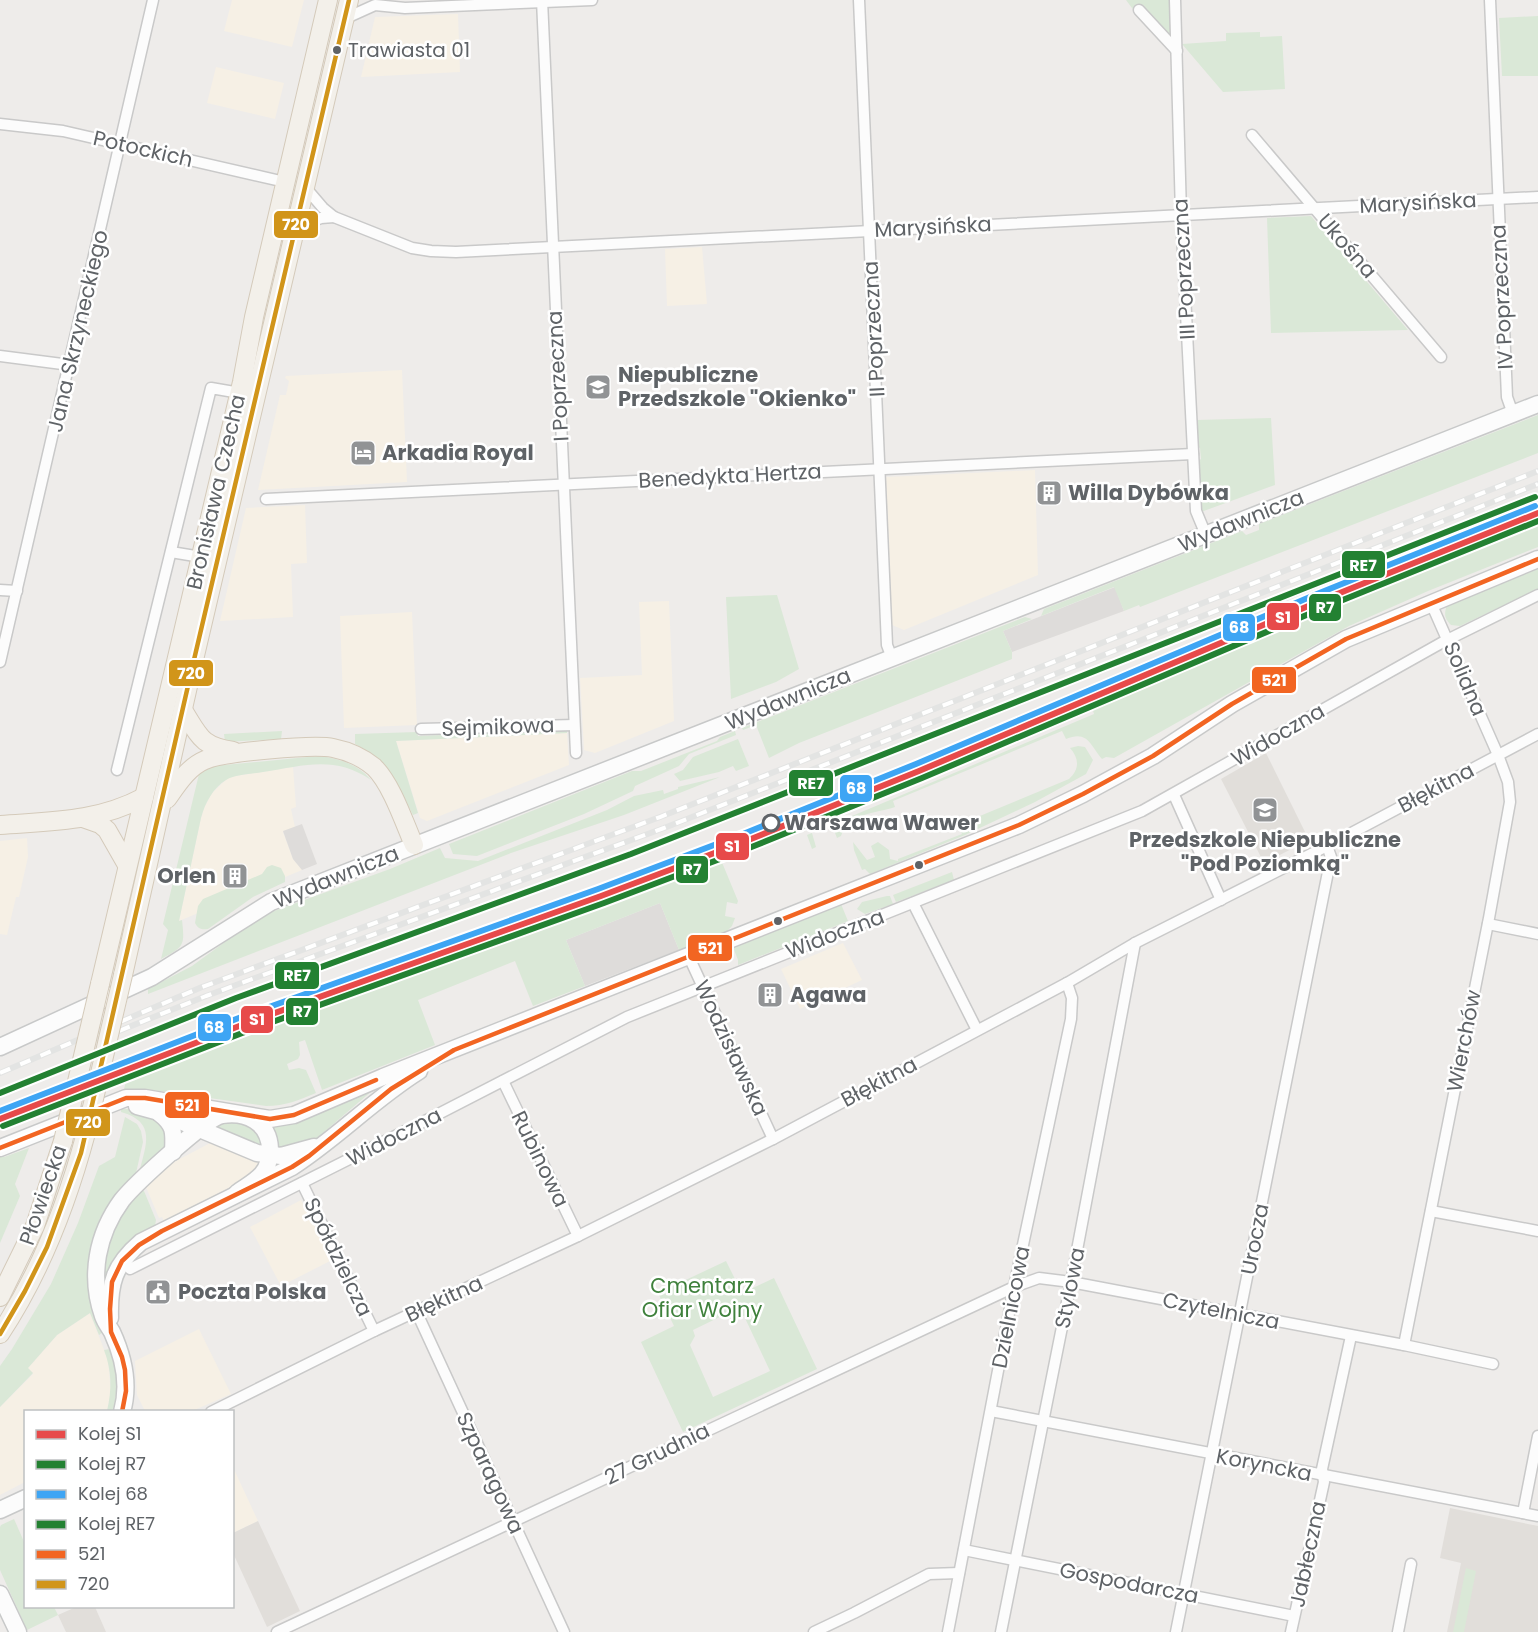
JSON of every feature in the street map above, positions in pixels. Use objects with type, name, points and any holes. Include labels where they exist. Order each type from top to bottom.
[{"type":"main road","name":"Bronisława Czecha","points":[[100,984],[240,393],[254,317],[328,0]]},
{"type":"main road","name":"Bronisława Czecha","points":[[123,975],[348,0]]},
{"type":"main road","name":"Wydawnicza","points":[[0,1047],[169,969],[271,902],[1538,404]]},
{"type":"main road","name":"Widoczna","points":[[0,1148],[126,1098],[145,1098],[270,1119],[294,1115],[918,866],[1048,811],[1159,753],[1232,704],[1346,639],[1538,559]]},
{"type":"main road","points":[[183,710],[197,733],[210,745],[244,753]]},
{"type":"main road","points":[[162,805],[185,775],[198,764],[213,758],[244,753],[328,747],[361,757],[375,769],[388,789],[414,845]]},
{"type":"main road","points":[[0,825],[83,818],[120,809],[144,796]]},
{"type":"main road","points":[[83,818],[100,824],[107,830],[127,865]]},
{"type":"main road","name":"Płowiecka","points":[[0,1334],[24,1295],[51,1240],[70,1189],[86,1132],[123,975]]},
{"type":"main road","name":"Płowiecka","points":[[0,1298],[35,1226],[63,1141],[100,984]]},
{"type":"main road","name":"Widoczna","points":[[111,1331],[110,1300],[113,1276],[127,1254],[141,1242],[237,1193],[281,1174],[309,1156],[391,1089],[454,1050]]},
{"type":"main road","points":[[106,1104],[137,1106],[159,1112],[199,1129]]},
{"type":"main road","points":[[159,1112],[170,1121],[173,1152]]},
{"type":"main road","points":[[237,1193],[262,1174],[270,1155],[270,1139],[267,1132],[256,1121],[242,1114]]},
{"type":"main road","name":"Widoczna","points":[[122,1410],[126,1392],[123,1358],[104,1318],[96,1283],[97,1256],[102,1234],[123,1200],[139,1182],[199,1129],[222,1115],[242,1114]]},
{"type":"main road","name":"Widoczna","points":[[199,1129],[257,1153],[270,1155],[281,1156],[322,1145]]},
{"type":"main road","points":[[0,1510],[24,1499]]},
{"type":"main road","points":[[0,1594],[18,1632]]},
{"type":"street","name":"Jana Skrzyneckiego","points":[[0,662],[153,0]]},
{"type":"street","points":[[344,19],[372,3],[405,8],[592,0]]},
{"type":"street","name":"II Poprzeczna","points":[[859,0],[887,645],[892,658]]},
{"type":"street","name":"III Poprzeczna","points":[[1175,0],[1181,214],[1196,511],[1206,535]]},
{"type":"street","name":"IV Poprzeczna","points":[[1490,0],[1507,397],[1514,414]]},
{"type":"street","name":"I Poprzeczna","points":[[542,1],[576,753]]},
{"type":"street","points":[[1139,10],[1177,51]]},
{"type":"street","name":"Potockich","points":[[0,124],[63,131],[285,182]]},
{"type":"street","name":"Ukośna","points":[[1252,135],[1441,357]]},
{"type":"street","name":"Marysińska","points":[[305,187],[314,199],[334,217],[401,244],[431,251],[552,248],[1538,197]]},
{"type":"street","points":[[295,228],[313,220],[334,217]]},
{"type":"street","points":[[0,356],[70,365]]},
{"type":"street","points":[[117,770],[211,388],[240,393]]},
{"type":"street","name":"Benedykta Hertza","points":[[266,499],[1193,454]]},
{"type":"street","points":[[171,552],[201,557]]},
{"type":"street","points":[[0,590],[17,591]]},
{"type":"street","name":"Widoczna","points":[[130,1269],[627,1017],[1142,811],[1449,639],[1538,595]]},
{"type":"street","name":"Solidna","points":[[1431,603],[1449,639],[1498,755]]},
{"type":"street","name":"Sejmikowa","points":[[421,729],[574,725]]},
{"type":"street","name":"Błękitna","points":[[215,1410],[374,1331],[417,1313],[578,1236],[773,1139],[1067,983],[1135,944],[1327,846],[1538,734]]},
{"type":"street","name":"Wierchów","points":[[1404,1345],[1510,802],[1508,782],[1498,755]]},
{"type":"street","points":[[1174,795],[1221,900]]},
{"type":"street","name":"Urocza","points":[[1176,1632],[1331,857],[1327,846]]},
{"type":"street","points":[[913,903],[977,1030]]},
{"type":"street","points":[[1488,924],[1538,934]]},
{"type":"street","name":"Stylowa","points":[[1001,1632],[1135,944]]},
{"type":"street","name":"Wodzisławska","points":[[689,957],[773,1139]]},
{"type":"street","name":"Dzielnicowa","points":[[948,1632],[1014,1287],[1071,1019],[1072,998],[1067,983]]},
{"type":"street","name":"Rubinowa","points":[[503,1081],[578,1236]]},
{"type":"street","name":"Spółdzielcza","points":[[302,1183],[374,1331]]},
{"type":"street","points":[[1431,1211],[1538,1231]]},
{"type":"street","name":"Czytelnicza","points":[[1039,1278],[1071,1282],[1404,1345],[1493,1364]]},
{"type":"street","name":"27 Grudnia","points":[[276,1632],[1014,1287],[1039,1278]]},
{"type":"street","name":"Szparagowa","points":[[417,1313],[564,1632]]},
{"type":"street","name":"Jabłeczna","points":[[1291,1632],[1324,1482],[1322,1468],[1351,1336]]},
{"type":"street","name":"Koryncka","points":[[991,1411],[1538,1516]]},
{"type":"street","points":[[1523,1513],[1538,1436]]},
{"type":"street","name":"Gospodarcza","points":[[964,1550],[1294,1616]]},
{"type":"street","points":[[1398,1632],[1411,1564]]},
{"type":"street","points":[[814,1632],[928,1574],[959,1573]]},
{"type":"shaded area","points":[[232,0],[304,0],[292,47],[224,31]]},
{"type":"shaded area","points":[[458,14],[460,72],[361,77],[375,17]]},
{"type":"shaded area","points":[[216,67],[284,83],[275,119],[207,103]]},
{"type":"shaded area","points":[[702,247],[707,304],[667,306],[665,249]]},
{"type":"shaded area","points":[[402,370],[407,482],[258,490],[280,395],[286,395],[289,381],[285,378],[286,376]]},
{"type":"shaded area","points":[[1035,470],[1038,575],[904,630],[892,625],[886,477]]},
{"type":"shaded area","points":[[305,505],[307,563],[291,564],[293,617],[220,621],[246,508]]},
{"type":"shaded area","points":[[1115,587],[1124,611],[1012,652],[1003,631]]},
{"type":"shaded area","points":[[669,601],[674,721],[595,753],[584,750],[580,678],[642,675],[639,602]]},
{"type":"shaded area","points":[[412,612],[417,725],[344,728],[340,616]]},
{"type":"shaded area","points":[[567,733],[569,765],[427,821],[420,818],[396,741]]},
{"type":"shaded area","name":"Przedszkole Niepubliczne \"Pod Poziomką\"","points":[[1266,753],[1309,840],[1264,863],[1221,779]]},
{"type":"shaded area","points":[[293,767],[296,807],[291,809],[295,827],[283,832],[293,859],[302,870],[179,921],[201,818],[212,793],[229,777]]},
{"type":"shaded area","points":[[302,824],[317,864],[302,870],[293,859],[283,831]]},
{"type":"shaded area","points":[[27,838],[28,857],[19,897],[16,897],[7,935],[0,934],[0,841]]},
{"type":"shaded area","points":[[660,903],[679,950],[585,986],[566,940]]},
{"type":"shaded area","points":[[843,943],[862,980],[800,1009],[781,969]]},
{"type":"shaded area","points":[[214,1141],[262,1161],[246,1179],[164,1221],[162,1217],[159,1218],[146,1187],[157,1171]]},
{"type":"shaded area","points":[[301,1200],[332,1260],[281,1286],[250,1227]]},
{"type":"shaded area","points":[[90,1313],[108,1360],[111,1392],[107,1410],[24,1410],[24,1483],[0,1495],[0,1407],[33,1374],[28,1368],[57,1335]]},
{"type":"shaded area","points":[[199,1329],[231,1394],[194,1410],[144,1410],[137,1395],[135,1361]]},
{"type":"shaded area","points":[[234,1469],[258,1521],[234,1533]]},
{"type":"shaded area","points":[[1450,1508],[1538,1526],[1538,1632],[1447,1632],[1461,1563],[1440,1558]]},
{"type":"shaded area","points":[[258,1521],[300,1611],[267,1627],[234,1555],[234,1533]]},
{"type":"shaded area","points":[[74,1608],[95,1608],[106,1632],[66,1632],[58,1615]]},
{"type":"green space","points":[[1126,0],[1170,0],[1170,36],[1143,5],[1135,12]]},
{"type":"green space","points":[[1538,16],[1538,76],[1502,76],[1499,18]]},
{"type":"green space","points":[[1260,32],[1260,37],[1282,36],[1285,89],[1223,92],[1182,44],[1226,41],[1226,33]]},
{"type":"green space","points":[[1311,216],[1408,330],[1271,333],[1267,218]]},
{"type":"green space","points":[[1538,415],[1538,453],[1140,607],[1139,605],[1124,611],[1114,587],[1041,616],[1044,609],[1242,531],[1246,535],[1259,530],[1259,524]]},
{"type":"green space","points":[[1271,418],[1275,485],[1201,512],[1198,461],[1201,459],[1196,420]]},
{"type":"green space","points":[[1538,522],[1538,547],[1428,591],[1349,626],[1114,758],[1102,759],[1088,740],[1079,736],[1066,739],[1062,731],[893,801],[895,807],[856,818],[837,838],[832,825],[812,833],[816,847],[812,849],[807,835],[1094,714],[1092,707],[1227,647]]},
{"type":"green space","points":[[1538,566],[1538,589],[1460,626],[1451,625],[1447,620],[1445,613],[1447,605]]},
{"type":"green space","points":[[777,595],[799,669],[776,682],[731,699],[726,597]]},
{"type":"green space","points":[[1025,617],[1032,619],[1003,631],[1012,652],[1012,659],[799,743],[769,758],[756,725],[743,730],[742,728]]},
{"type":"green space","points":[[567,730],[567,733],[396,741],[418,813],[413,815],[384,766],[355,744],[355,734],[417,732],[418,736]]},
{"type":"green space","points":[[282,731],[281,739],[225,742],[224,734]]},
{"type":"green space","points":[[735,731],[736,735],[689,754],[679,766],[635,786],[633,791],[584,814],[477,856],[453,854],[449,844],[632,771],[641,771],[717,741],[720,737]]},
{"type":"green space","points":[[738,739],[749,766],[736,771],[733,766],[719,772],[680,781],[674,774],[683,770],[693,757]]},
{"type":"green space","points":[[1085,747],[1093,760],[1086,774],[1035,802],[965,835],[870,874],[865,869],[862,870],[853,842],[867,860],[875,857],[871,846],[878,842],[889,850],[890,859],[898,861],[898,859],[962,834],[958,825],[1069,779],[1077,767],[1075,756],[1070,748]]},
{"type":"green space","points":[[318,756],[347,763],[366,774],[371,780],[344,767],[318,764],[244,774],[226,780],[213,792],[201,818],[179,921],[182,920],[183,941],[179,948],[161,959],[168,930],[163,924],[199,774],[214,766]]},
{"type":"green space","points":[[720,777],[624,815],[511,853],[148,994],[148,989],[192,966],[255,920],[271,912],[390,869],[440,848],[445,858],[478,861],[607,810],[634,796],[663,790],[664,794],[678,787]]},
{"type":"green space","points":[[721,860],[738,901],[737,904],[727,902],[725,916],[735,918],[727,931],[679,950],[660,903],[566,940],[585,986],[533,1006],[515,961],[418,1000],[435,1045],[322,1090],[305,1040],[299,1042],[298,1059],[287,1064],[289,1070],[299,1068],[306,1070],[316,1093],[304,1098],[286,1104],[266,1106],[152,1090],[124,1089],[127,1078],[215,1047],[406,973]]},
{"type":"green space","points":[[272,865],[281,868],[285,882],[253,897],[208,929],[197,927],[195,923],[198,906],[203,899],[262,874],[267,867]]},
{"type":"green space","points":[[952,872],[954,880],[896,902],[893,895]]},
{"type":"green space","points":[[890,896],[893,904],[865,914],[857,909],[862,902]]},
{"type":"green space","points":[[841,904],[848,921],[738,965],[733,947]]},
{"type":"green space","points":[[380,1084],[317,1138],[301,1146],[277,1148],[277,1136],[271,1126]]},
{"type":"green space","points":[[121,1109],[131,1109],[158,1116],[168,1135],[165,1151],[139,1173],[146,1144],[144,1128],[132,1116],[121,1112]]},
{"type":"green space","points":[[125,1117],[137,1124],[141,1131],[143,1142],[136,1173],[110,1201],[100,1218],[88,1264],[89,1289],[103,1332],[99,1335],[90,1313],[57,1335],[28,1368],[33,1373],[0,1407],[0,1366],[51,1284],[78,1223],[99,1166],[115,1157]]},
{"type":"green space","points":[[232,1119],[258,1128],[264,1148],[210,1127]]},
{"type":"green space","points":[[29,1148],[15,1184],[20,1196],[0,1243],[0,1154],[2,1153],[4,1157]]},
{"type":"green space","points":[[139,1190],[144,1191],[156,1220],[155,1226],[129,1241],[104,1277],[107,1246],[121,1214]]},
{"type":"green space","name":"Cmentarz Ofiar Wojny","points":[[726,1261],[742,1293],[774,1278],[817,1369],[683,1432],[641,1342],[674,1326],[658,1293]],"holes":[[[732,1311],[735,1316],[744,1316],[770,1371],[713,1397],[690,1345],[695,1336],[693,1330]]]},
{"type":"green space","points":[[110,1349],[115,1364],[116,1395],[113,1410],[107,1410],[110,1380],[109,1365],[104,1350]]},
{"type":"green space","points":[[14,1519],[24,1542],[24,1608],[54,1608],[58,1615],[27,1630],[0,1570],[1,1525]]},
{"type":"green space","points":[[1466,1568],[1476,1571],[1464,1632],[1453,1632]]},
{"type":"railway","points":[[0,1073],[202,987],[660,817],[1538,471]]},
{"type":"railway","points":[[99,1039],[206,996],[664,828],[1538,484]]},
{"type":"rail line","name":"RE7","points":[[0,1093],[236,998],[631,854],[1535,497]]},
{"type":"rail line","name":"68","points":[[0,1111],[244,1016],[598,889],[743,834],[916,764],[1317,594],[1535,506]]},
{"type":"rail line","name":"S1","points":[[0,1119],[247,1023],[601,896],[746,841],[919,771],[1320,601],[1538,513]]},
{"type":"rail line","name":"R7","points":[[3,1126],[250,1030],[604,903],[749,848],[922,778],[1323,608],[1538,521]]},
{"type":"transit line","name":"720","points":[[0,1334],[47,1247],[81,1153],[349,0]]},
{"type":"transit line","name":"521","points":[[122,1410],[126,1391],[125,1370],[111,1332],[110,1309],[112,1282],[122,1261],[139,1245],[162,1231],[292,1167],[309,1156],[391,1089],[454,1050],[1019,825],[1153,756],[1232,704],[1346,639],[1538,559]]},
{"type":"transit line","name":"521","points":[[0,1148],[126,1098],[145,1098],[270,1119],[294,1115],[376,1080]]},
{"type":"place","name":"Trawiasta 01","points":[[337,50]]},
{"type":"place","name":"Niepubliczne Przedszkole \"Okienko\"","points":[[598,387]]},
{"type":"place","name":"Arkadia Royal","points":[[363,453]]},
{"type":"place","name":"Willa Dybówka","points":[[1049,493]]},
{"type":"place","name":"Przedszkole Niepubliczne \"Pod Poziomką\"","points":[[1265,810]]},
{"type":"place","name":"Warszawa Wawer","points":[[771,823]]},
{"type":"place","name":"Orlen","points":[[235,876]]},
{"type":"place","name":"Agawa","points":[[770,995]]},
{"type":"place","name":"Poczta Polska","points":[[158,1292]]}]
